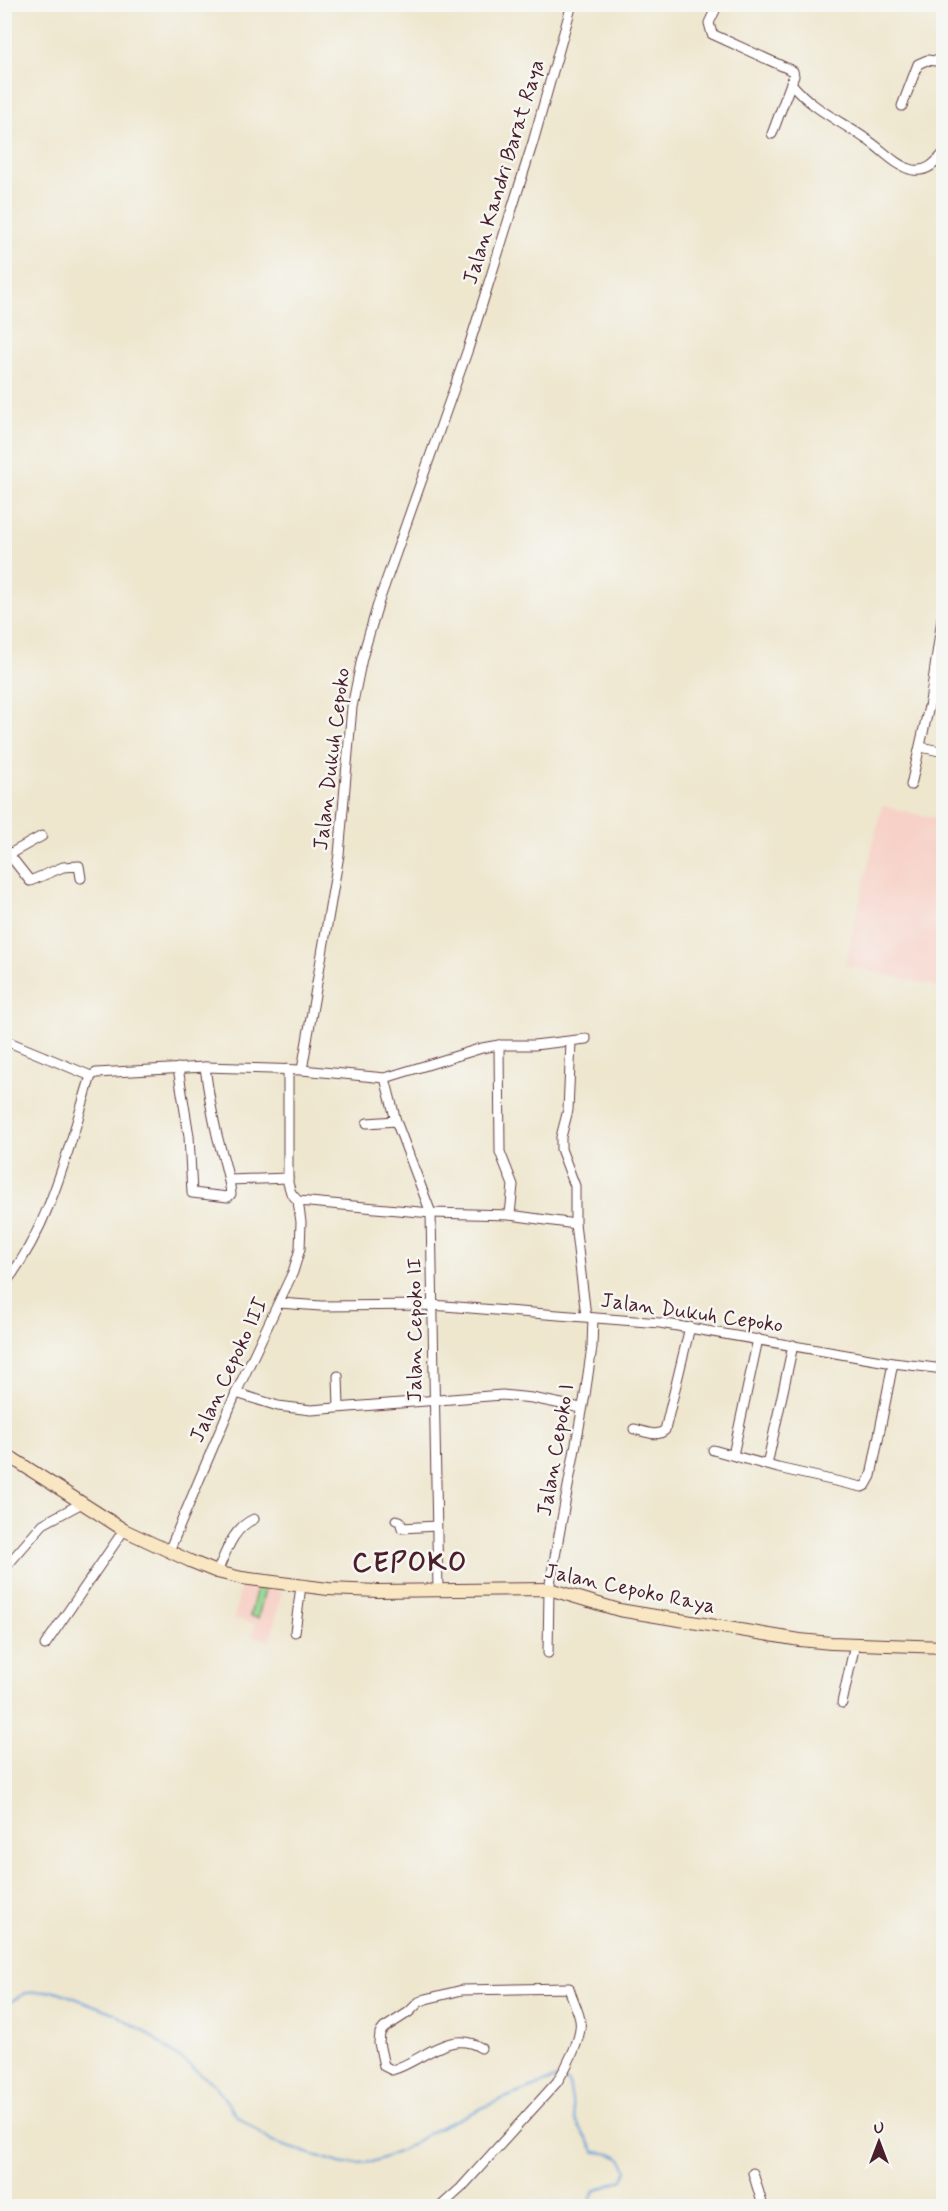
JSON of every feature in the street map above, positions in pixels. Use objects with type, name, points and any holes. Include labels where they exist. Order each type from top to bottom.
[{"type":"main road","name":"Jalan Cepoko Raya","points":[[4,1453],[124,1530],[217,1572],[242,1578],[301,1586],[378,1591],[549,1589],[647,1616],[800,1640],[944,1647]]},
{"type":"street","name":"Jalan Kandri Barat Raya","points":[[468,349],[533,141],[572,4]]},
{"type":"street","points":[[717,4],[710,23],[712,34],[790,69],[794,76],[772,134]]},
{"type":"street","points":[[902,106],[918,64],[927,60],[944,62]]},
{"type":"street","points":[[792,83],[803,98],[821,112],[854,130],[885,155],[912,170],[922,170],[932,166],[944,153]]},
{"type":"street","name":"Jalan Dukuh Cepoko","points":[[302,1070],[339,855],[352,707],[362,658],[379,601],[468,349]]},
{"type":"street","points":[[911,785],[921,747],[937,662],[944,604]]},
{"type":"street","points":[[921,747],[944,752]]},
{"type":"street","points":[[42,836],[6,853],[30,881],[70,866],[79,866],[81,878]]},
{"type":"street","points":[[4,1285],[22,1262],[36,1236],[60,1178],[91,1076],[96,1073],[205,1066],[288,1069],[385,1078],[433,1062],[499,1045],[534,1045],[585,1039]]},
{"type":"street","points":[[4,1040],[91,1076]]},
{"type":"street","name":"Jalan Dukuh Cepoko","points":[[571,1042],[568,1110],[560,1143],[576,1186],[575,1224],[589,1317]]},
{"type":"street","points":[[499,1045],[500,1152],[513,1185],[510,1215]]},
{"type":"street","points":[[178,1068],[189,1136],[192,1193],[228,1197],[231,1194],[230,1180],[217,1135],[205,1066]]},
{"type":"street","points":[[230,1180],[288,1178],[288,1069]]},
{"type":"street","name":"Jalan Cepoko II","points":[[385,1078],[396,1120],[431,1213],[438,1590]]},
{"type":"street","points":[[367,1123],[396,1120]]},
{"type":"street","name":"Jalan Cepoko III","points":[[169,1551],[236,1393],[293,1272],[300,1249],[301,1222],[297,1201],[291,1193],[288,1178]]},
{"type":"street","points":[[297,1201],[431,1213],[510,1215],[575,1224]]},
{"type":"street","name":"Jalan Dukuh Cepoko","points":[[279,1303],[321,1306],[432,1305],[660,1323],[893,1363],[944,1369]]},
{"type":"street","name":"Jalan Cepoko I","points":[[549,1589],[592,1347],[589,1317]]},
{"type":"street","points":[[634,1429],[656,1434],[665,1430],[690,1327]]},
{"type":"street","points":[[733,1455],[758,1339]]},
{"type":"street","name":"Jalan Dukuh Cepoko","points":[[768,1465],[793,1346]]},
{"type":"street","points":[[713,1450],[862,1487],[866,1485],[871,1476],[893,1363]]},
{"type":"street","points":[[338,1376],[339,1407]]},
{"type":"street","points":[[236,1393],[278,1406],[311,1410],[502,1395],[532,1398],[581,1408]]},
{"type":"street","points":[[4,1569],[43,1524],[82,1503]]},
{"type":"street","points":[[217,1572],[239,1530],[254,1519]]},
{"type":"street","points":[[396,1520],[400,1521],[402,1528],[436,1526]]},
{"type":"street","points":[[45,1645],[124,1530]]},
{"type":"street","points":[[295,1632],[301,1586]]},
{"type":"street","points":[[548,1653],[549,1589]]},
{"type":"street","points":[[842,1703],[855,1644]]},
{"type":"street","points":[[441,2206],[461,2188],[557,2082],[580,2029],[580,2019],[569,1988],[462,1990],[426,1999],[384,2028],[379,2037],[384,2066],[392,2070],[453,2041],[466,2041],[481,2048]]},
{"type":"street","points":[[753,2173],[764,2206]]},
{"type":"shaded area","points":[[882,806],[943,820],[943,988],[845,965]]},
{"type":"shaded area","points":[[242,1582],[282,1591],[270,1641],[252,1636],[255,1624],[234,1618]]},
{"type":"green space","points":[[257,1587],[265,1589],[258,1618],[250,1616]]},
{"type":"waterway","points":[[4,2005],[26,1993],[56,1991],[114,2013],[151,2036],[216,2086],[236,2115],[272,2142],[343,2164],[372,2162],[401,2151],[434,2130],[502,2099],[557,2078]]},
{"type":"waterway","points":[[562,2080],[569,2083],[575,2120],[595,2152],[610,2154],[618,2158],[627,2170],[623,2180],[594,2191],[588,2206]]},
{"type":"district","name":"CEPOKO","points":[[410,1563]]}]
